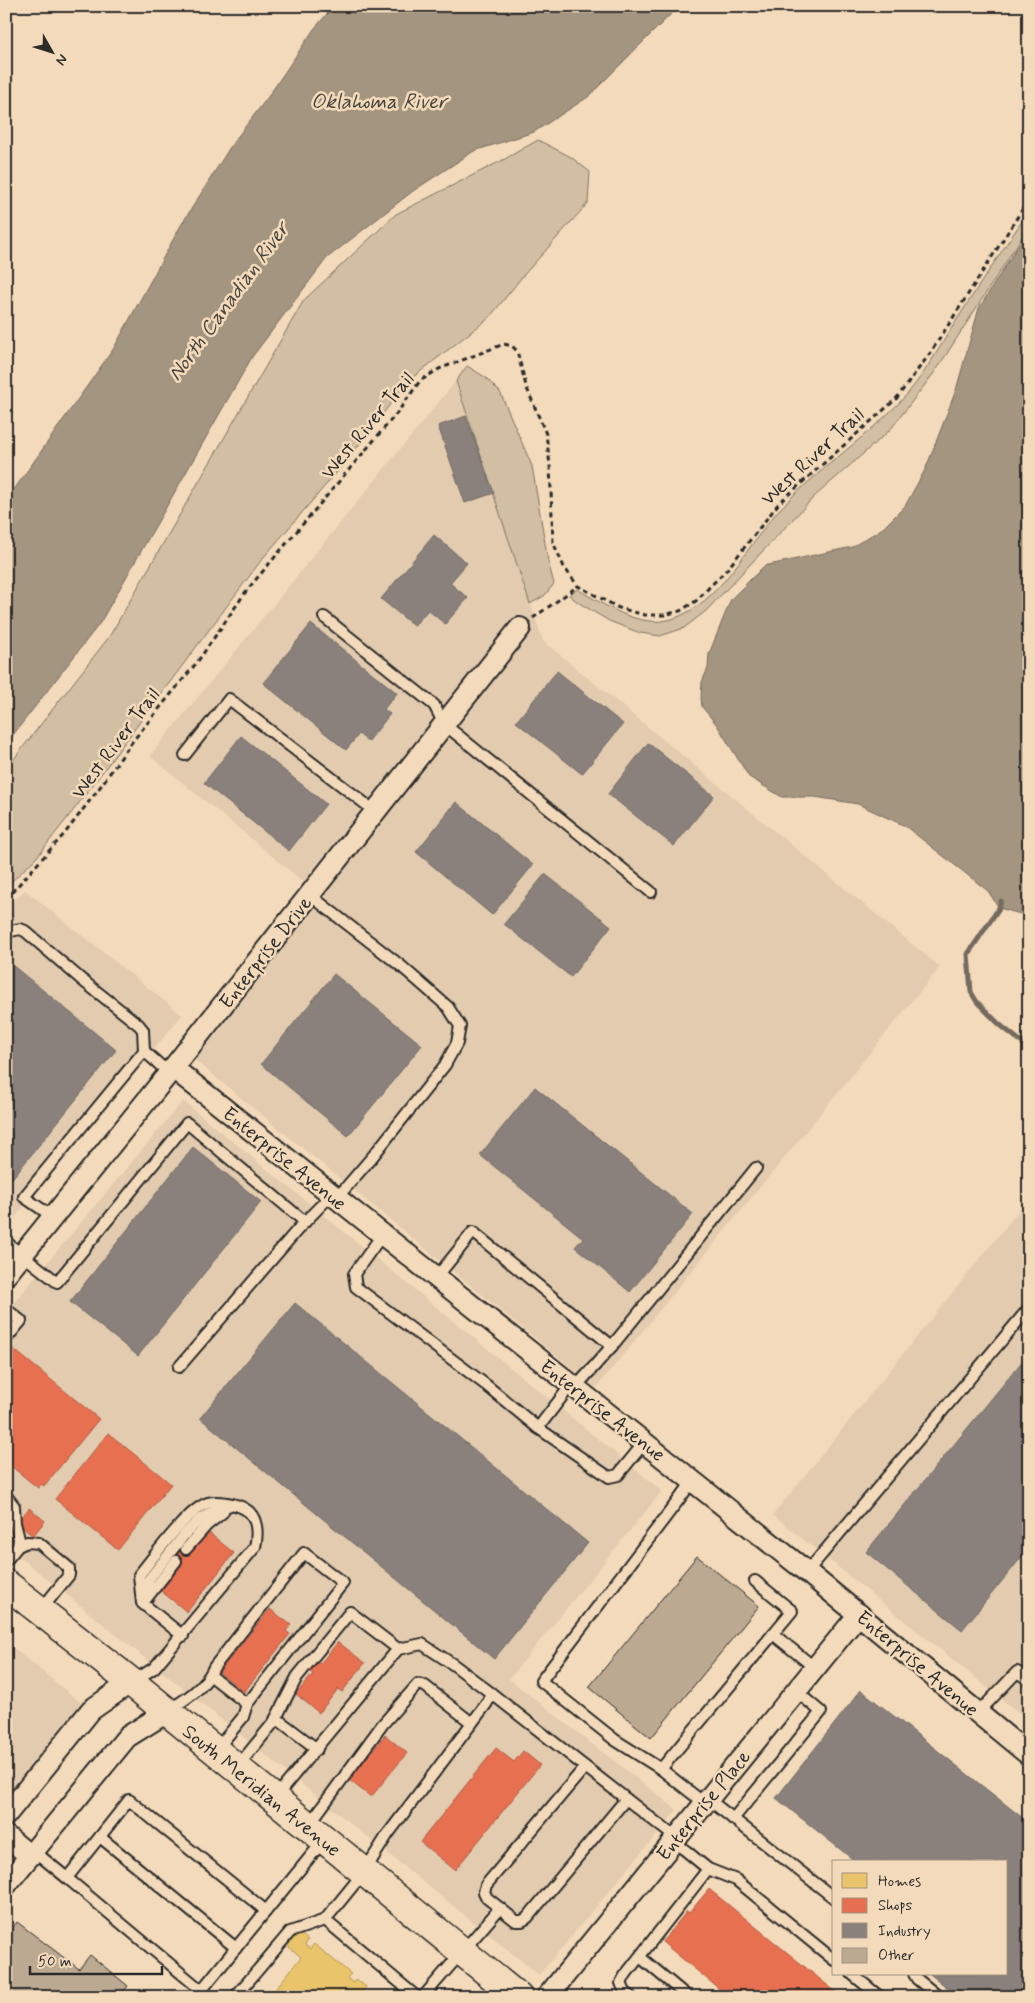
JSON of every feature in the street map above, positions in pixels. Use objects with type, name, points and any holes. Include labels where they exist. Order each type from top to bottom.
[{"type":"main road","name":"South Meridian Avenue","points":[[6,1584],[131,1682],[461,1951],[508,1994]]},
{"type":"street","name":"Enterprise Drive","points":[[6,1275],[376,812],[520,628]]},
{"type":"street","name":"Enterprise Avenue","points":[[171,1070],[807,1572],[1029,1755]]},
{"type":"street","name":"Enterprise Place","points":[[547,1997],[859,1614]]},
{"type":"street","points":[[6,1815],[91,1710],[131,1682]]},
{"type":"street","points":[[6,1885],[128,1737],[167,1712]]},
{"type":"street","points":[[6,1836],[32,1853]]},
{"type":"lane","points":[[324,617],[434,705],[444,724],[651,892]]},
{"type":"lane","points":[[185,755],[229,699],[376,812]]},
{"type":"lane","points":[[179,1367],[305,1222],[334,1197],[373,1156],[445,1065],[457,1043],[460,1026],[448,1007],[401,966],[310,895]]},
{"type":"lane","points":[[6,932],[20,928],[25,931],[143,1030],[144,1051],[24,1197],[53,1217]]},
{"type":"lane","points":[[144,1051],[171,1070]]},
{"type":"lane","points":[[6,1242],[57,1282],[187,1123],[305,1222]]},
{"type":"lane","points":[[538,1428],[573,1386],[612,1346],[756,1168]]},
{"type":"lane","points":[[436,1278],[473,1232],[612,1346]]},
{"type":"lane","points":[[382,1235],[354,1274],[356,1287],[486,1385],[538,1428],[609,1477],[618,1475],[644,1443]]},
{"type":"lane","points":[[807,1572],[1029,1308]]},
{"type":"lane","points":[[6,1309],[21,1321],[6,1339]]},
{"type":"lane","points":[[693,1481],[540,1680],[614,1740],[661,1769],[733,1819],[832,1896]]},
{"type":"lane","points":[[6,1497],[14,1506],[15,1523],[19,1539],[18,1546]]},
{"type":"lane","points":[[131,1682],[154,1668],[183,1636],[255,1547],[258,1534],[254,1519],[248,1510],[234,1503],[208,1503],[185,1520],[139,1575],[142,1603],[183,1636]]},
{"type":"lane","points":[[186,1549],[207,1525],[234,1503]]},
{"type":"lane","points":[[6,1561],[18,1546],[28,1542],[39,1543],[69,1568],[69,1575],[40,1611]]},
{"type":"lane","points":[[167,1712],[190,1696],[210,1675],[214,1666],[304,1553],[344,1583],[247,1704],[243,1717],[215,1751]]},
{"type":"lane","points":[[142,1603],[176,1560]]},
{"type":"lane","points":[[661,1769],[792,1611],[755,1581]]},
{"type":"lane","points":[[236,1768],[276,1718],[298,1677],[350,1612],[398,1649]]},
{"type":"lane","points":[[773,1634],[815,1668]]},
{"type":"lane","points":[[274,1800],[398,1649],[422,1644],[454,1664],[626,1799],[708,1868],[736,1880],[832,1958]]},
{"type":"lane","points":[[977,1714],[1017,1672],[1029,1680]]},
{"type":"lane","points":[[210,1675],[247,1704]]},
{"type":"lane","points":[[32,1853],[67,1878],[199,1993],[266,1911],[316,1834],[382,1725],[418,1684],[425,1686],[472,1723]]},
{"type":"lane","points":[[733,1819],[821,1712],[796,1691]]},
{"type":"lane","points":[[235,1997],[290,1932],[325,1920],[364,1872],[388,1834],[487,1703],[491,1694]]},
{"type":"lane","points":[[276,1718],[317,1749]]},
{"type":"lane","points":[[584,1767],[486,1885],[484,1892],[487,1898],[516,1921],[527,1918],[626,1799]]},
{"type":"lane","points":[[67,1878],[130,1800],[266,1911]]},
{"type":"lane","points":[[100,1836],[236,1948]]},
{"type":"lane","points":[[631,1997],[625,1992],[621,1983],[708,1868]]},
{"type":"lane","points":[[423,1997],[500,1908]]},
{"type":"lane","points":[[325,1920],[417,1997]]},
{"type":"lane","points":[[640,1957],[688,1997]]},
{"type":"lane","points":[[854,1976],[880,1997]]},
{"type":"lane","points":[[915,1976],[939,1997]]},
{"type":"path","name":"West River Trail","points":[[6,899],[40,864],[72,824],[132,742],[198,661],[247,590],[392,420],[420,381],[439,369],[504,344],[512,346],[517,351],[526,386],[546,434],[550,465],[553,542],[564,568],[578,586],[619,608],[645,615],[664,615],[680,610],[696,601],[729,567],[779,502],[896,399],[931,352],[1029,199]]},
{"type":"path","points":[[520,628],[578,586]]},
{"type":"shaded area","points":[[538,140],[571,157],[590,172],[588,203],[522,277],[489,318],[408,381],[349,458],[263,558],[37,857],[6,887],[6,769],[109,637],[304,300],[396,214],[503,160]]},
{"type":"shaded area","points":[[1029,211],[1029,226],[937,369],[890,430],[814,497],[706,611],[684,628],[660,636],[640,633],[609,621],[569,595],[577,589],[623,614],[647,621],[672,619],[704,601],[732,572],[779,510],[808,482],[870,430],[908,393],[931,362],[975,291]]},
{"type":"shaded area","points":[[467,366],[485,377],[500,392],[532,466],[548,561],[554,584],[544,596],[530,604],[456,381]]},
{"type":"shaded area","points":[[456,381],[543,641],[940,967],[596,1388],[191,1057],[322,897],[150,756]]},
{"type":"shaded area","points":[[25,890],[182,1015],[6,1228],[6,908]]},
{"type":"shaded area","points":[[183,1101],[662,1491],[509,1679],[677,1810],[539,1975],[6,1546],[6,1312]]},
{"type":"shaded area","points":[[1029,1198],[1029,1721],[773,1515]]},
{"type":"shaded area","points":[[6,1642],[81,1703],[6,1795]]},
{"type":"water","name":"Oklahoma River","points":[[334,6],[679,6],[588,97],[534,132],[474,151],[413,191],[327,258],[252,357],[100,623],[6,744],[6,501],[114,348],[180,227],[232,144],[268,97],[314,29]]},
{"type":"water","points":[[1029,228],[1028,916],[999,908],[988,891],[905,826],[858,804],[815,797],[782,797],[749,777],[717,725],[702,707],[701,698],[702,682],[708,668],[709,654],[731,599],[764,566],[852,547],[883,528],[905,506],[926,468],[956,390],[979,308]]},
{"type":"building: Homes","points":[[298,1932],[308,1940],[305,1945],[310,1949],[314,1944],[351,1974],[347,1978],[353,1983],[356,1979],[366,1987],[358,1997],[349,1997],[341,1990],[336,1997],[269,1997],[301,1957],[288,1946]]},
{"type":"building: Shops","points":[[11,1347],[99,1419],[44,1486],[41,1484],[38,1488],[6,1462],[6,1353]]},
{"type":"building: Shops","points":[[108,1433],[171,1484],[118,1550],[55,1499]]},
{"type":"building: Shops","points":[[29,1508],[45,1521],[33,1536],[17,1523]]},
{"type":"building: Shops","points":[[208,1532],[234,1553],[187,1612],[161,1591],[182,1565],[171,1557],[181,1545],[191,1553]]},
{"type":"building: Shops","points":[[270,1609],[291,1625],[286,1631],[290,1634],[244,1692],[219,1672]]},
{"type":"building: Shops","points":[[338,1642],[365,1663],[342,1692],[338,1689],[319,1713],[296,1694],[313,1674],[309,1671],[316,1661],[320,1664]]},
{"type":"building: Shops","points":[[385,1735],[407,1753],[371,1797],[349,1780]]},
{"type":"building: Shops","points":[[496,1748],[514,1762],[523,1751],[540,1765],[455,1870],[420,1842]]},
{"type":"building: Shops","points":[[709,1889],[842,1997],[729,1997],[662,1942],[687,1911],[689,1913]]},
{"type":"building: Industry","points":[[466,416],[494,493],[465,503],[438,426]]},
{"type":"building: Industry","points":[[434,535],[467,563],[450,583],[468,598],[445,624],[428,610],[414,626],[381,599]]},
{"type":"building: Industry","points":[[311,624],[397,693],[384,709],[390,714],[368,742],[359,734],[346,750],[263,683]]},
{"type":"building: Industry","points":[[557,671],[623,724],[582,774],[516,722]]},
{"type":"building: Industry","points":[[241,736],[326,804],[289,851],[204,783]]},
{"type":"building: Industry","points":[[648,743],[714,796],[674,846],[608,794]]},
{"type":"building: Industry","points":[[456,802],[533,865],[492,915],[416,852]]},
{"type":"building: Industry","points":[[545,874],[611,926],[571,977],[504,924]]},
{"type":"building: Industry","points":[[6,960],[116,1050],[6,1186]]},
{"type":"building: Industry","points":[[334,974],[422,1045],[348,1136],[261,1064]]},
{"type":"building: Industry","points":[[535,1087],[693,1214],[630,1292],[575,1247],[583,1238],[480,1155]]},
{"type":"building: Industry","points":[[193,1147],[261,1202],[138,1356],[70,1302]]},
{"type":"building: Industry","points":[[295,1303],[588,1543],[494,1659],[200,1418]]},
{"type":"building: Industry","points":[[1029,1353],[1029,1548],[962,1630],[866,1552]]},
{"type":"building: Industry","points":[[861,1690],[1029,1823],[1029,1997],[959,1997],[933,1976],[1008,1976],[1008,1860],[854,1860],[776,1798]]},
{"type":"building: Other","points":[[697,1556],[759,1606],[651,1738],[589,1687]]},
{"type":"building: Other","points":[[17,1922],[79,1969],[90,1955],[128,1986],[119,1997],[6,1997],[6,1935]]},
{"type":"waterway","points":[[1001,901],[999,908],[968,954],[971,992],[977,1002],[999,1024],[1029,1048]]},
{"type":"water label","name":"North Canadian River","points":[[228,301]]}]
